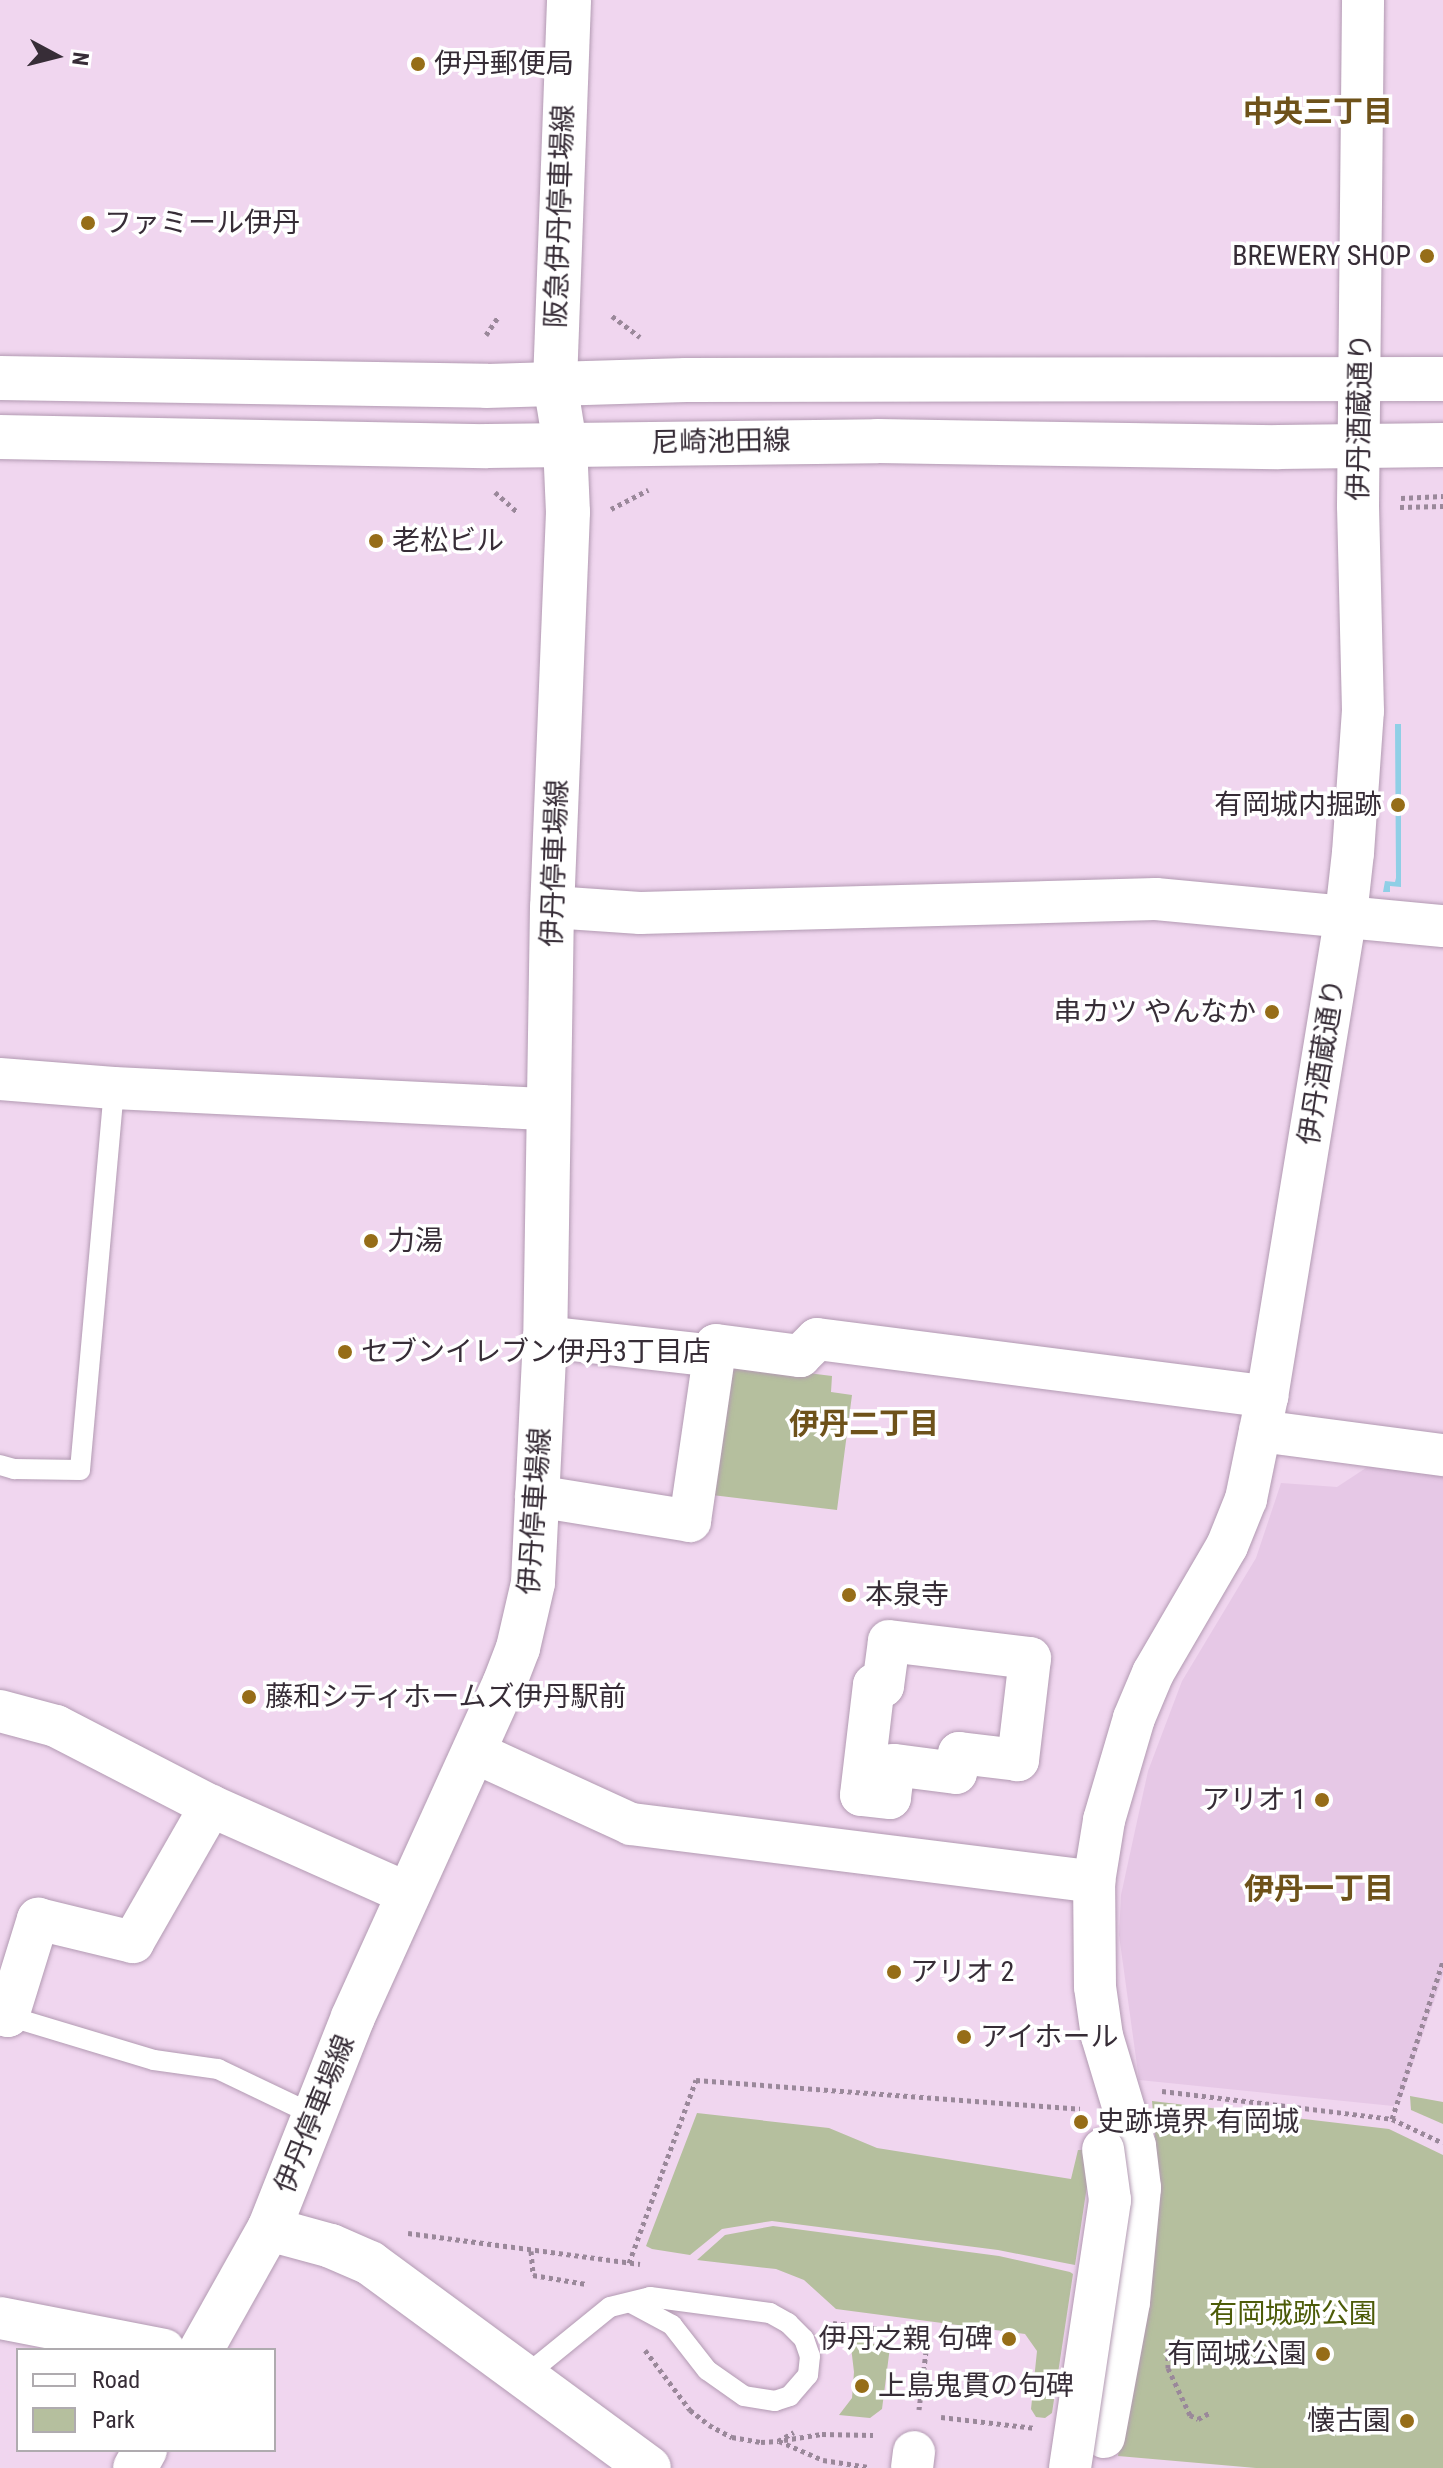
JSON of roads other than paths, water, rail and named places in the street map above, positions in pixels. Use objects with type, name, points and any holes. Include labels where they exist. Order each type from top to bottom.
[{"type":"main road","name":"阪急伊丹停車場線","points":[[555,383],[569,0]]},
{"type":"main road","points":[[0,378],[486,386],[717,379],[1443,379]]},
{"type":"main road","name":"伊丹停車場線","points":[[555,383],[565,444],[568,512],[552,907],[545,1337],[536,1496],[536,1554],[528,1612],[518,1648],[476,1753],[409,1894],[314,2115],[269,2229],[351,2252],[649,2468]]},
{"type":"main road","name":"尼崎池田線","points":[[0,437],[486,446],[877,441],[1443,445]]},
{"type":"main road","points":[[202,2348],[269,2229]]},
{"type":"street","name":"伊丹酒蔵通り","points":[[1104,2437],[1129,2302],[1140,2188],[1135,2146],[1102,2036],[1095,1987],[1094,1882],[1104,1820],[1134,1718],[1153,1673],[1227,1546],[1246,1499],[1263,1414],[1346,915],[1363,711],[1359,446],[1363,0]]},
{"type":"street","points":[[552,907],[640,913],[1156,899],[1443,926]]},
{"type":"street","points":[[0,1079],[114,1088],[548,1109]]},
{"type":"street","points":[[545,1337],[714,1356]]},
{"type":"street","points":[[536,1496],[690,1521],[716,1345],[800,1356],[817,1339],[1263,1414],[1443,1455]]},
{"type":"street","points":[[889,1641],[1030,1658],[1018,1760],[959,1753],[956,1773],[894,1765],[890,1798],[861,1795],[874,1685],[883,1686],[889,1641]]},
{"type":"street","points":[[0,1711],[56,1726],[211,1806],[409,1894]]},
{"type":"street","points":[[476,1753],[631,1824],[1094,1882]]},
{"type":"street","points":[[4,2015],[38,1919],[133,1942],[211,1806]]},
{"type":"street","points":[[1070,2468],[1110,2200],[1103,2149]]},
{"type":"street","points":[[0,2318],[154,2348]]},
{"type":"lane","points":[[0,1465],[14,1469],[80,1470],[114,1088]]},
{"type":"lane","points":[[4,2015],[154,2060],[218,2069],[314,2115]]},
{"type":"lane","points":[[525,2376],[610,2307],[650,2297],[770,2313],[788,2323],[804,2339],[810,2356],[808,2375],[790,2396],[775,2401],[744,2396],[707,2370],[672,2325],[631,2303]]},
{"type":"water","name":"有岡城内掘跡","points":[[1395,724],[1401,724],[1401,887],[1390,886],[1390,892],[1383,892],[1385,881],[1395,882],[1396,878]]},
{"type":"place","name":"伊丹郵便局","points":[[418,64]]},
{"type":"place","name":"ファミール伊丹","points":[[88,223]]},
{"type":"place","name":"BREWERY SHOP","points":[[1427,256]]},
{"type":"place","name":"老松ビル","points":[[376,541]]},
{"type":"place","name":"有岡城内掘跡","points":[[1398,805]]},
{"type":"place","name":"串カツ やんなか","points":[[1272,1012]]},
{"type":"place","name":"力湯","points":[[371,1241]]},
{"type":"place","name":"セブンイレブン伊丹3丁目店","points":[[345,1352]]},
{"type":"place","name":"本泉寺","points":[[849,1595]]},
{"type":"place","name":"藤和シティホームズ伊丹駅前","points":[[249,1697]]},
{"type":"place","name":"アリオ 1","points":[[1322,1800]]},
{"type":"place","name":"アリオ 2","points":[[894,1972]]},
{"type":"place","name":"アイホール","points":[[964,2037]]},
{"type":"place","name":"史跡境界 有岡城","points":[[1081,2122]]},
{"type":"place","name":"伊丹之親 句碑","points":[[1009,2339]]},
{"type":"place","name":"有岡城公園","points":[[1323,2354]]},
{"type":"place","name":"上島鬼貫の句碑","points":[[862,2386]]},
{"type":"place","name":"懐古園","points":[[1407,2421]]},
{"type":"district","name":"中央三丁目","points":[[1318,112]]},
{"type":"district","name":"伊丹二丁目","points":[[864,1424]]},
{"type":"district","name":"伊丹一丁目","points":[[1319,1889]]},
{"type":"park label","name":"有岡城跡公園","points":[[1293,2314]]}]
